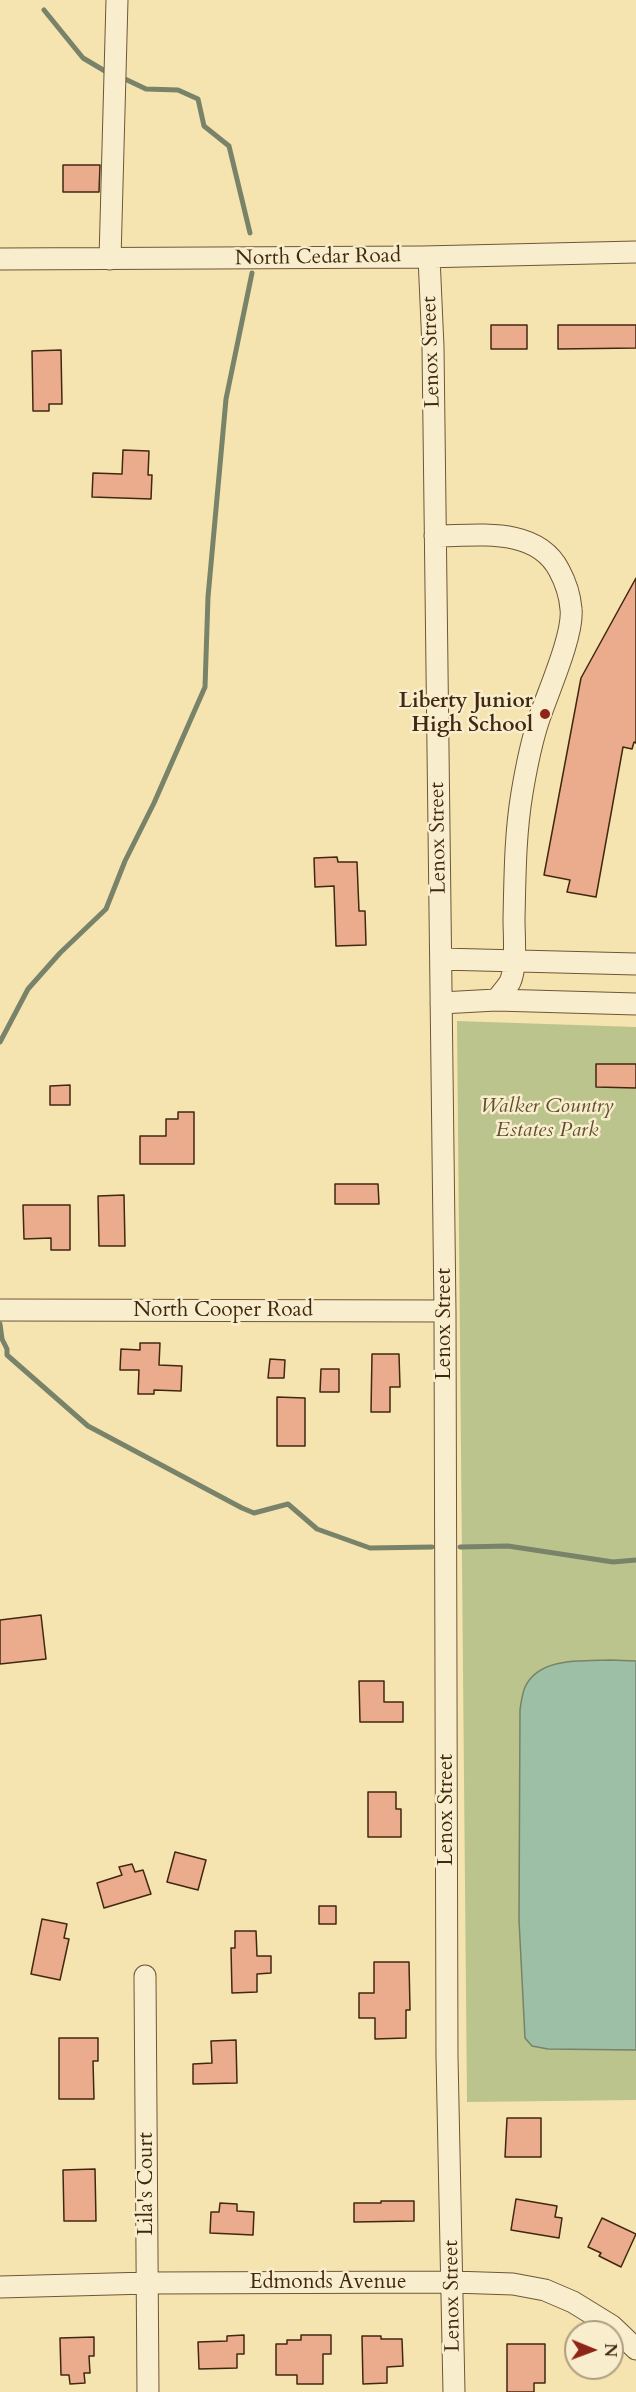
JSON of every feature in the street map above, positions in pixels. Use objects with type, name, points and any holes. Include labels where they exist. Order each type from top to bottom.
[{"type":"street","points":[[110,259],[117,0]]},
{"type":"street","name":"North Cedar Road","points":[[0,259],[636,252]]},
{"type":"street","name":"Lenox Street","points":[[429,256],[433,347],[441,959],[445,1311],[447,2056],[454,2392]]},
{"type":"street","points":[[435,536],[500,536],[519,538],[534,545],[548,555],[558,568],[566,585],[571,610],[569,631],[538,723],[522,791],[516,838],[513,961],[510,981],[496,1000]]},
{"type":"street","points":[[441,959],[636,964]]},
{"type":"street","points":[[441,1003],[496,1000],[636,1004]]},
{"type":"street","name":"North Cooper Road","points":[[0,1310],[445,1311]]},
{"type":"street","name":"Lila's Court","points":[[145,1976],[148,2392]]},
{"type":"street","name":"Edmonds Avenue","points":[[0,2287],[148,2283],[453,2282],[513,2284],[555,2293],[595,2314],[612,2326],[636,2349]]},
{"type":"green space","name":"Walker Country Estates Park","points":[[457,1021],[636,1027],[636,2100],[467,2102]]},
{"type":"shaded area","points":[[574,1661],[636,1661],[636,2050],[548,2049],[532,2046],[525,2038],[519,1920],[521,1701],[525,1687],[540,1670]]},
{"type":"building","points":[[63,165],[100,165],[99,192],[63,192]]},
{"type":"building","points":[[491,325],[527,325],[527,349],[491,349]]},
{"type":"building","points":[[558,325],[636,325],[636,348],[558,349]]},
{"type":"building","points":[[61,350],[62,404],[49,404],[49,411],[33,411],[32,351]]},
{"type":"building","points":[[123,450],[149,451],[148,475],[152,475],[151,499],[92,497],[93,473],[122,474]]},
{"type":"building","points":[[636,578],[636,743],[634,742],[632,749],[623,747],[596,897],[567,892],[570,880],[544,875],[581,678]]},
{"type":"building","points":[[337,857],[338,862],[357,862],[359,911],[365,911],[366,945],[336,946],[334,886],[315,887],[314,858]]},
{"type":"building","points":[[596,1064],[636,1064],[636,1088],[596,1087]]},
{"type":"building","points":[[70,1085],[70,1105],[50,1105],[50,1086]]},
{"type":"building","points":[[178,1112],[194,1112],[194,1164],[140,1164],[140,1136],[166,1136],[166,1119],[178,1119]]},
{"type":"building","points":[[335,1184],[378,1184],[379,1204],[335,1204]]},
{"type":"building","points":[[124,1195],[125,1246],[99,1246],[98,1196]]},
{"type":"building","points":[[23,1205],[70,1205],[70,1250],[51,1250],[51,1238],[24,1239]]},
{"type":"building","points":[[140,1343],[160,1343],[159,1365],[182,1366],[181,1391],[154,1390],[154,1394],[138,1394],[139,1370],[120,1370],[121,1349],[140,1350]]},
{"type":"building","points":[[372,1354],[399,1354],[400,1387],[390,1387],[390,1412],[371,1412]]},
{"type":"building","points":[[270,1359],[285,1360],[284,1378],[268,1378]]},
{"type":"building","points":[[321,1369],[339,1369],[339,1392],[320,1392]]},
{"type":"building","points":[[277,1397],[305,1398],[305,1446],[277,1446]]},
{"type":"building","points":[[41,1615],[46,1659],[0,1664],[0,1620]]},
{"type":"building","points":[[359,1681],[384,1681],[384,1702],[403,1702],[403,1722],[360,1722]]},
{"type":"building","points":[[368,1792],[396,1792],[396,1809],[401,1809],[401,1837],[368,1837]]},
{"type":"building","points":[[175,1852],[206,1860],[198,1890],[167,1882]]},
{"type":"building","points":[[132,1864],[135,1872],[143,1870],[151,1894],[104,1908],[97,1883],[122,1875],[119,1867]]},
{"type":"building","points":[[319,1906],[336,1906],[336,1924],[319,1924]]},
{"type":"building","points":[[42,1919],[67,1924],[64,1938],[69,1939],[60,1980],[31,1974]]},
{"type":"building","points":[[235,1931],[256,1931],[257,1956],[271,1956],[271,1973],[257,1974],[257,1992],[232,1993],[231,1948],[235,1948]]},
{"type":"building","points":[[374,1962],[409,1962],[410,2010],[406,2010],[406,2038],[375,2039],[375,2018],[359,2018],[359,1993],[374,1993]]},
{"type":"building","points":[[59,2038],[98,2038],[98,2061],[93,2061],[94,2099],[59,2099]]},
{"type":"building","points":[[236,2040],[237,2083],[193,2084],[193,2064],[212,2063],[211,2041]]},
{"type":"building","points":[[507,2118],[541,2118],[541,2157],[505,2157]]},
{"type":"building","points":[[95,2169],[96,2221],[64,2221],[63,2170]]},
{"type":"building","points":[[516,2199],[557,2206],[555,2217],[562,2218],[559,2238],[511,2230]]},
{"type":"building","points":[[381,2201],[414,2201],[414,2221],[354,2222],[354,2203],[381,2203]]},
{"type":"building","points":[[220,2203],[237,2204],[237,2211],[254,2212],[253,2235],[210,2233],[211,2212],[219,2212]]},
{"type":"building","points":[[602,2218],[636,2234],[621,2267],[599,2256],[601,2253],[588,2247]]},
{"type":"building","points":[[244,2335],[244,2354],[237,2354],[237,2368],[199,2369],[198,2342],[227,2341],[227,2336]]},
{"type":"building","points":[[301,2335],[331,2335],[331,2354],[323,2354],[323,2384],[297,2384],[297,2375],[276,2375],[276,2344],[287,2344],[287,2340],[301,2340]]},
{"type":"building","points":[[362,2336],[402,2339],[403,2366],[387,2367],[387,2383],[363,2384]]},
{"type":"building","points":[[94,2337],[94,2356],[89,2356],[90,2373],[84,2373],[85,2383],[70,2384],[69,2375],[61,2375],[60,2338]]},
{"type":"building","points":[[507,2344],[545,2344],[545,2383],[534,2383],[534,2392],[507,2392]]},
{"type":"waterway","points":[[44,10],[83,58],[110,74]]},
{"type":"waterway","points":[[125,79],[146,89],[178,90],[198,99],[204,126],[229,146],[250,233]]},
{"type":"waterway","points":[[0,1042],[28,989],[60,953],[106,909],[125,861],[154,803],[205,687],[208,597],[226,399],[252,273]]},
{"type":"waterway","points":[[0,1324],[7,1355],[88,1426],[242,1508],[254,1513],[288,1504],[317,1529],[370,1548],[432,1547]]},
{"type":"waterway","points":[[460,1547],[508,1546],[613,1562],[636,1560]]},
{"type":"place","name":"Liberty Junior High School","points":[[545,714]]}]
